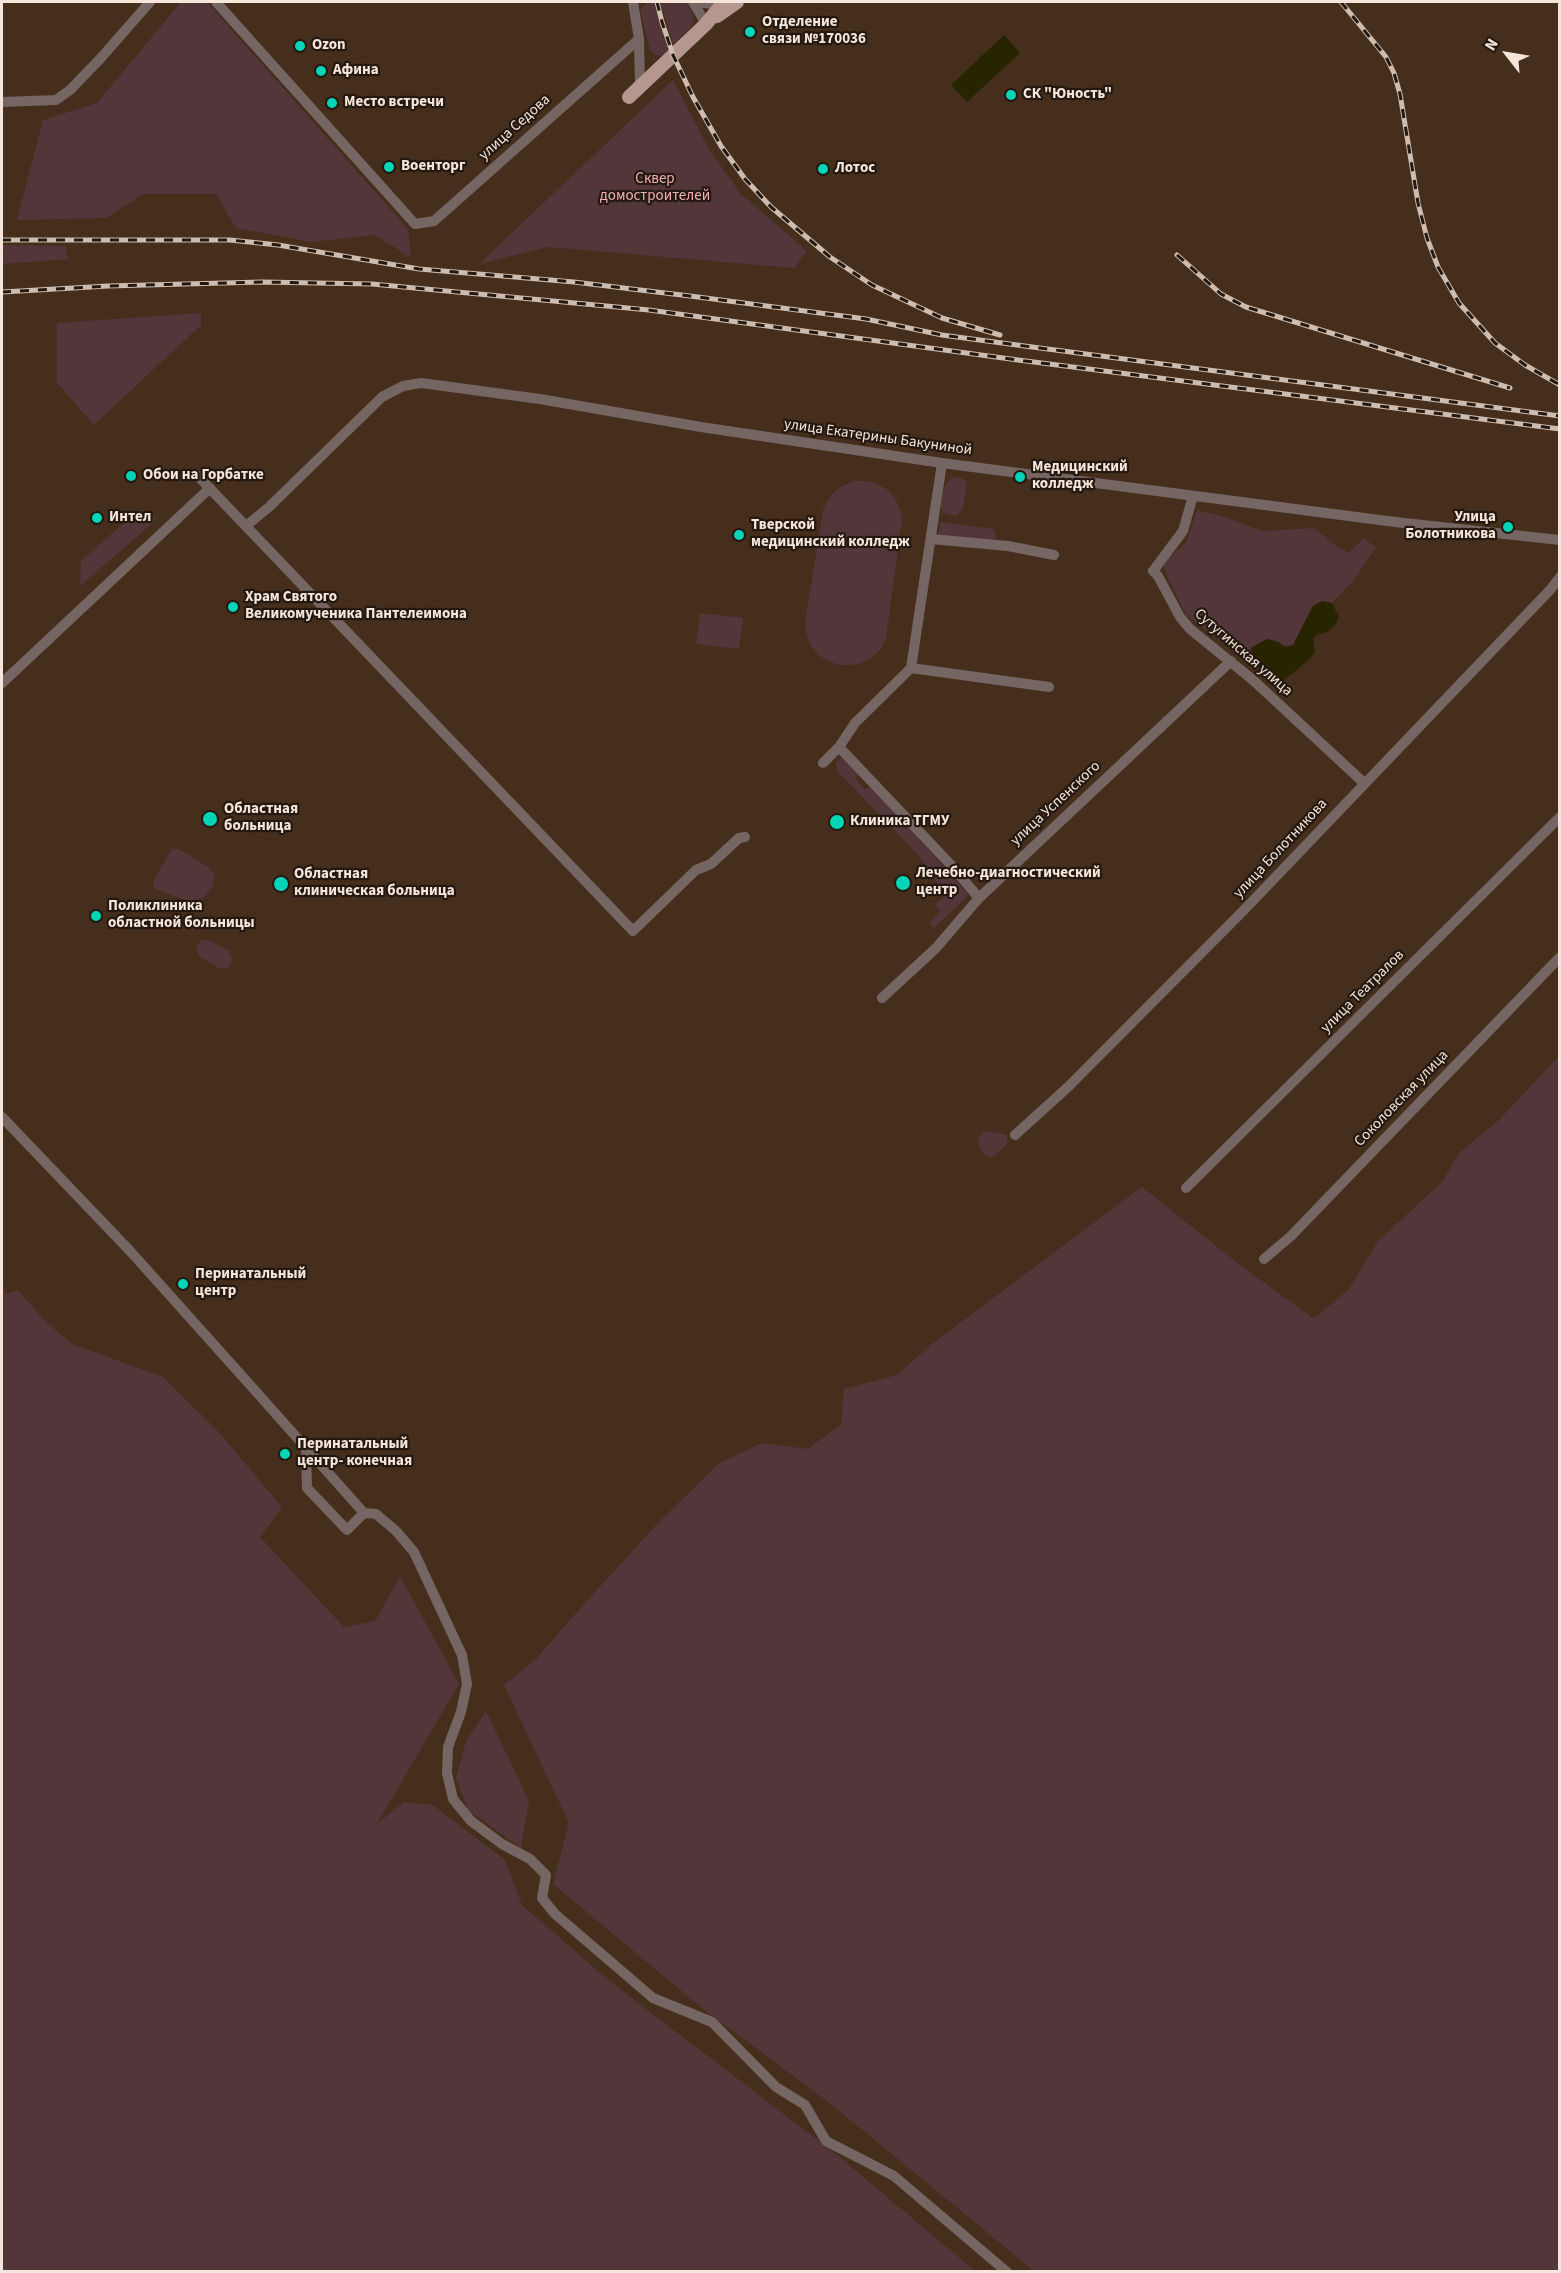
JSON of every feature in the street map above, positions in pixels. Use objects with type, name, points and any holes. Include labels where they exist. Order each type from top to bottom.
[{"type":"main road","points":[[629,97],[706,24],[724,2]]},
{"type":"main road","points":[[706,24],[737,2]]},
{"type":"street","points":[[2,102],[56,100],[100,59],[150,2]]},
{"type":"street","name":"улица Седова","points":[[216,2],[415,224],[434,221],[639,39]]},
{"type":"street","points":[[633,2],[639,39],[640,87]]},
{"type":"street","points":[[693,2],[706,24]]},
{"type":"street","points":[[699,2],[711,4],[724,2]]},
{"type":"street","name":"улица Екатерины Бакуниной","points":[[246,526],[382,398],[398,388],[417,384],[562,402],[701,427],[942,463],[1560,540]]},
{"type":"street","points":[[823,763],[839,747],[855,723],[911,668],[942,463]]},
{"type":"street","points":[[197,475],[633,931],[696,870],[711,864],[739,838],[745,837]]},
{"type":"street","points":[[2,683],[210,488]]},
{"type":"street","name":"Сутугинская улица","points":[[1193,496],[1183,531],[1153,571],[1180,617],[1190,628],[1254,680],[1364,783]]},
{"type":"street","points":[[930,539],[1008,546],[1054,555]]},
{"type":"street","name":"улица Болотникова","points":[[1015,1135],[1068,1087],[1245,909],[1560,577]]},
{"type":"street","name":"улица Успенского","points":[[882,998],[936,948],[979,898],[1231,661]]},
{"type":"street","points":[[911,668],[1049,687]]},
{"type":"street","points":[[839,747],[979,898]]},
{"type":"street","name":"улица Театралов","points":[[1186,1188],[1560,817]]},
{"type":"street","name":"Соколовская улица","points":[[1264,1259],[1291,1236],[1560,957]]},
{"type":"street","points":[[2,1117],[131,1252],[364,1513],[376,1514],[396,1530],[414,1552],[462,1655],[466,1684],[461,1712],[448,1747],[447,1783],[453,1799],[471,1821],[502,1844],[530,1858],[546,1875],[542,1898],[555,1914],[653,1998],[712,2022],[776,2087],[805,2105],[826,2140],[894,2176],[1007,2271]]},
{"type":"street","points":[[306,1448],[307,1488],[347,1530],[364,1513]]},
{"type":"green space","points":[[181,2],[207,2],[408,229],[411,258],[375,235],[311,242],[236,228],[216,194],[143,194],[107,218],[17,220],[43,120],[97,103]]},
{"type":"green space","points":[[648,2],[654,2],[668,51],[661,56],[655,55],[650,50],[641,13],[641,8]]},
{"type":"green space","points":[[660,2],[686,2],[693,15],[691,27],[673,45]]},
{"type":"green space","name":"Сквер домостроителей","points":[[673,80],[710,151],[741,194],[807,251],[794,268],[548,247],[479,264]]},
{"type":"green space","points":[[2,245],[65,246],[68,259],[2,264]]},
{"type":"green space","points":[[201,313],[201,325],[94,425],[57,383],[57,323]]},
{"type":"green space","points":[[959,477],[965,480],[967,487],[962,510],[956,516],[943,513],[940,505],[944,488],[951,478]]},
{"type":"green space","points":[[855,481],[878,484],[888,490],[895,498],[902,520],[886,638],[873,657],[862,663],[839,665],[819,655],[811,646],[805,623],[823,510],[835,491]]},
{"type":"green space","points":[[141,510],[153,515],[156,520],[80,586],[81,561],[137,511]]},
{"type":"green space","points":[[1197,510],[1222,516],[1262,531],[1315,528],[1333,544],[1348,553],[1364,538],[1376,548],[1353,581],[1332,603],[1322,601],[1313,606],[1293,645],[1285,647],[1267,639],[1251,648],[1245,659],[1186,615],[1167,576],[1163,563],[1186,543]]},
{"type":"green space","points":[[940,522],[994,529],[996,542],[938,536]]},
{"type":"green space","points":[[700,613],[743,618],[739,649],[696,644]]},
{"type":"green space","points":[[842,756],[859,774],[855,779],[865,789],[871,786],[969,895],[934,928],[929,923],[940,911],[935,905],[945,895],[920,857],[838,772],[836,763]]},
{"type":"green space","points":[[172,849],[178,849],[194,858],[215,875],[212,888],[202,899],[188,901],[155,889],[153,881]]},
{"type":"green space","points":[[206,939],[229,951],[232,960],[230,966],[224,969],[218,968],[199,956],[196,947],[200,941]]},
{"type":"green space","points":[[1559,1056],[1559,2271],[1034,2271],[826,2100],[703,2009],[553,1884],[569,1823],[504,1685],[536,1659],[658,1523],[718,1464],[761,1443],[808,1449],[841,1425],[844,1389],[897,1375],[932,1344],[1142,1187],[1239,1264],[1314,1319],[1349,1289],[1378,1241],[1442,1182],[1459,1153],[1500,1119]]},
{"type":"green space","points":[[988,1131],[1006,1135],[1008,1139],[1006,1145],[990,1158],[983,1153],[978,1144],[982,1133]]},
{"type":"green space","points":[[2,1273],[5,1294],[18,1290],[46,1322],[72,1344],[163,1377],[217,1430],[282,1507],[260,1537],[344,1627],[375,1621],[400,1576],[459,1684],[377,1824],[404,1802],[433,1805],[505,1860],[522,1905],[607,1979],[836,2154],[975,2271],[2,2271]]},
{"type":"green space","points":[[486,1711],[529,1801],[521,1848],[468,1810],[456,1778],[466,1741]]},
{"type":"shaded area","points":[[1004,35],[1020,53],[967,102],[951,85]]},
{"type":"shaded area","points":[[1322,601],[1332,603],[1339,617],[1336,624],[1327,632],[1313,638],[1315,652],[1311,658],[1283,681],[1272,680],[1257,665],[1251,648],[1267,639],[1285,647],[1293,645],[1313,606]]},
{"type":"railway","points":[[657,2],[673,55],[693,97],[721,146],[745,179],[771,207],[830,257],[872,285],[942,318],[1000,335]]},
{"type":"railway","points":[[1341,2],[1386,57],[1394,73],[1400,94],[1418,203],[1427,238],[1438,267],[1459,303],[1495,343],[1525,365],[1560,385]]},
{"type":"railway","points":[[2,240],[230,240],[278,245],[419,269],[574,282],[698,297],[866,319],[942,335],[1560,416]]},
{"type":"railway","points":[[1177,255],[1221,294],[1246,307],[1510,388]]},
{"type":"railway","points":[[2,292],[108,286],[262,282],[372,284],[649,310],[1560,429]]},
{"type":"place","name":"Отделение связи №170036","points":[[750,32]]},
{"type":"place","name":"Ozon","points":[[300,46]]},
{"type":"place","name":"Афина","points":[[321,71]]},
{"type":"place","name":"СК \"Юность\"","points":[[1011,95]]},
{"type":"place","name":"Место встречи","points":[[332,103]]},
{"type":"place","name":"Военторг","points":[[389,167]]},
{"type":"place","name":"Лотос","points":[[823,169]]},
{"type":"place","name":"Обои на Горбатке","points":[[131,476]]},
{"type":"place","name":"Медицинский колледж","points":[[1020,477]]},
{"type":"place","name":"Интел","points":[[97,518]]},
{"type":"place","name":"Улица Болотникова","points":[[1508,527]]},
{"type":"place","name":"Тверской медицинский колледж","points":[[739,535]]},
{"type":"place","name":"Храм Святого Великомученика Пантелеимона","points":[[233,607]]},
{"type":"place","name":"Областная больница","points":[[210,819]]},
{"type":"place","name":"Клиника ТГМУ","points":[[837,822]]},
{"type":"place","name":"Лечебно-диагностический центр","points":[[903,883]]},
{"type":"place","name":"Областная клиническая больница","points":[[281,884]]},
{"type":"place","name":"Поликлиника областной больницы","points":[[96,916]]},
{"type":"place","name":"Перинатальный центр","points":[[183,1284]]},
{"type":"place","name":"Перинатальный центр- конечная","points":[[285,1454]]}]
